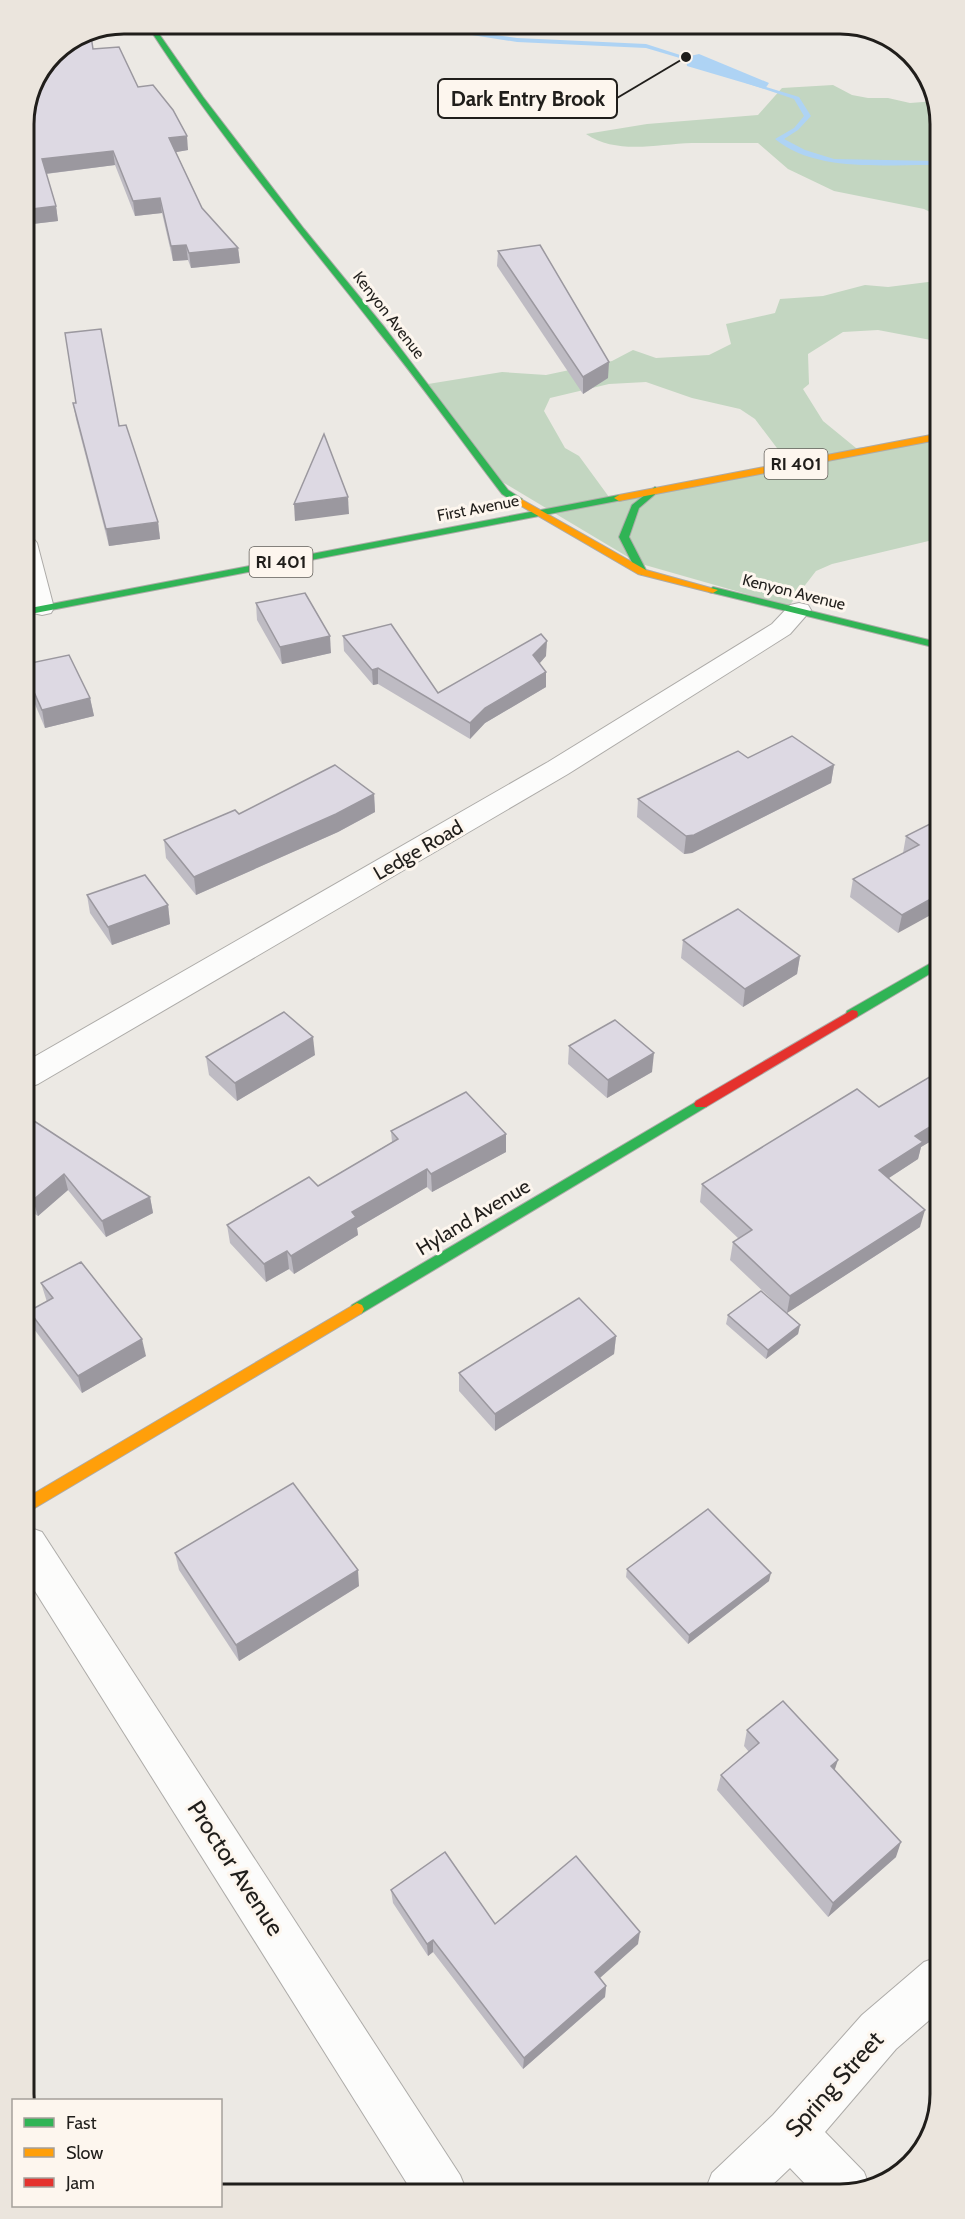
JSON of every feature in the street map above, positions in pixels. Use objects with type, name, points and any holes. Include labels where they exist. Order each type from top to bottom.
[{"type":"street","name":"Kenyon Avenue","points":[[157,35],[300,231],[382,330],[505,492],[537,513],[642,572],[930,643]]},
{"type":"street","name":"First Avenue","points":[[35,610],[930,438]]},
{"type":"street","points":[[642,572],[624,537],[635,507],[655,490]]},
{"type":"street","name":"Ledge Road","points":[[35,1071],[558,768],[781,629],[799,610]]},
{"type":"street","name":"Hyland Avenue","points":[[35,1501],[930,968]]},
{"type":"street","name":"Proctor Avenue","points":[[35,1556],[436,2184]]},
{"type":"street","name":"Spring Street","points":[[737,2184],[791,2133],[879,2032],[930,1988]]},
{"type":"street","points":[[791,2133],[840,2184]]},
{"type":"green space","points":[[833,85],[852,95],[868,98],[888,98],[910,103],[928,102],[930,112],[930,212],[834,191],[788,169],[758,143],[692,143],[637,147],[611,144],[586,134],[647,124],[758,115],[782,88]]},
{"type":"green space","points":[[930,282],[930,340],[878,330],[843,332],[808,354],[809,384],[803,389],[823,421],[856,448],[930,439],[930,541],[832,564],[816,571],[789,606],[638,563],[494,477],[428,384],[502,372],[546,375],[612,361],[633,350],[656,358],[709,355],[731,344],[726,324],[775,313],[780,299],[823,296],[865,285],[888,287]],"holes":[[[646,382],[692,398],[740,409],[755,419],[789,464],[609,497],[579,456],[565,448],[544,411],[550,398],[609,384]]]},
{"type":"water","points":[[699,54],[769,83],[765,89],[687,66],[686,57]]},
{"type":"building","points":[[92,41],[93,49],[119,47],[138,87],[153,85],[173,110],[187,136],[169,138],[202,208],[238,248],[189,253],[186,245],[171,246],[160,198],[133,201],[113,151],[42,159],[56,206],[35,209],[35,118],[38,101],[50,74],[61,61],[74,50]]},
{"type":"building","points":[[540,245],[609,362],[583,377],[498,251]]},
{"type":"building","points":[[101,329],[119,426],[126,425],[158,522],[106,529],[73,403],[76,403],[65,333]]},
{"type":"building","points":[[324,434],[348,497],[294,504]]},
{"type":"building","points":[[305,593],[330,636],[280,647],[256,603]]},
{"type":"building","points":[[391,624],[438,693],[541,634],[547,641],[533,655],[546,672],[485,708],[470,723],[378,668],[372,670],[343,636]]},
{"type":"building","points":[[69,655],[90,698],[42,710],[35,694],[35,662]]},
{"type":"building","points":[[792,736],[834,765],[694,835],[686,836],[638,799],[738,751],[748,758]]},
{"type":"building","points":[[335,765],[374,794],[336,814],[194,877],[164,840],[235,810],[239,814]]},
{"type":"building","points":[[930,824],[930,899],[902,915],[853,879],[919,845],[906,836]]},
{"type":"building","points":[[145,875],[168,905],[108,927],[87,895]]},
{"type":"building","points":[[738,909],[800,956],[745,989],[683,940]]},
{"type":"building","points":[[284,1012],[313,1037],[235,1083],[206,1057]]},
{"type":"building","points":[[615,1020],[654,1053],[608,1080],[569,1046]]},
{"type":"building","points":[[930,1077],[930,1127],[915,1136],[923,1142],[879,1170],[925,1210],[790,1296],[733,1242],[752,1230],[702,1184],[857,1089],[879,1107]]},
{"type":"building","points":[[466,1092],[506,1134],[431,1174],[427,1169],[352,1212],[356,1217],[291,1256],[287,1251],[264,1264],[227,1225],[309,1177],[318,1186],[398,1139],[391,1131]]},
{"type":"building","points":[[35,1122],[150,1197],[102,1221],[64,1174],[35,1198]]},
{"type":"building","points":[[81,1262],[142,1339],[78,1376],[35,1319],[35,1308],[53,1298],[41,1283]]},
{"type":"building","points":[[761,1291],[800,1325],[768,1350],[728,1315]]},
{"type":"building","points":[[579,1298],[616,1336],[495,1414],[459,1373]]},
{"type":"building","points":[[293,1483],[358,1570],[236,1645],[175,1553]]},
{"type":"building","points":[[708,1509],[771,1573],[689,1635],[627,1569]]},
{"type":"building","points":[[783,1701],[838,1760],[831,1766],[901,1842],[833,1903],[721,1775],[759,1743],[747,1730]]},
{"type":"building","points":[[445,1852],[495,1924],[576,1856],[640,1932],[595,1972],[606,1986],[524,2058],[433,1940],[427,1944],[391,1890]]},
{"type":"waterway","points":[[481,35],[517,40],[646,46],[702,63]]},
{"type":"waterway","points":[[748,82],[797,98],[808,116],[796,129],[779,139],[802,152],[834,161],[930,163]]},
{"type":"traffic: fast","points":[[157,35],[301,231],[382,330],[505,492],[519,501]]},
{"type":"traffic: fast","points":[[642,572],[624,537],[635,507],[655,490]]},
{"type":"traffic: fast","points":[[35,610],[619,498]]},
{"type":"traffic: fast","points":[[713,590],[930,643]]},
{"type":"traffic: fast","points":[[852,1014],[930,968]]},
{"type":"traffic: fast","points":[[357,1309],[701,1104]]},
{"type":"traffic: slow","points":[[619,498],[930,438]]},
{"type":"traffic: slow","points":[[519,501],[642,572],[713,590]]},
{"type":"traffic: slow","points":[[35,1501],[357,1309]]},
{"type":"traffic: jam","points":[[701,1104],[852,1014]]},
{"type":"place","name":"Dark Entry Brook","points":[[686,57]]}]
